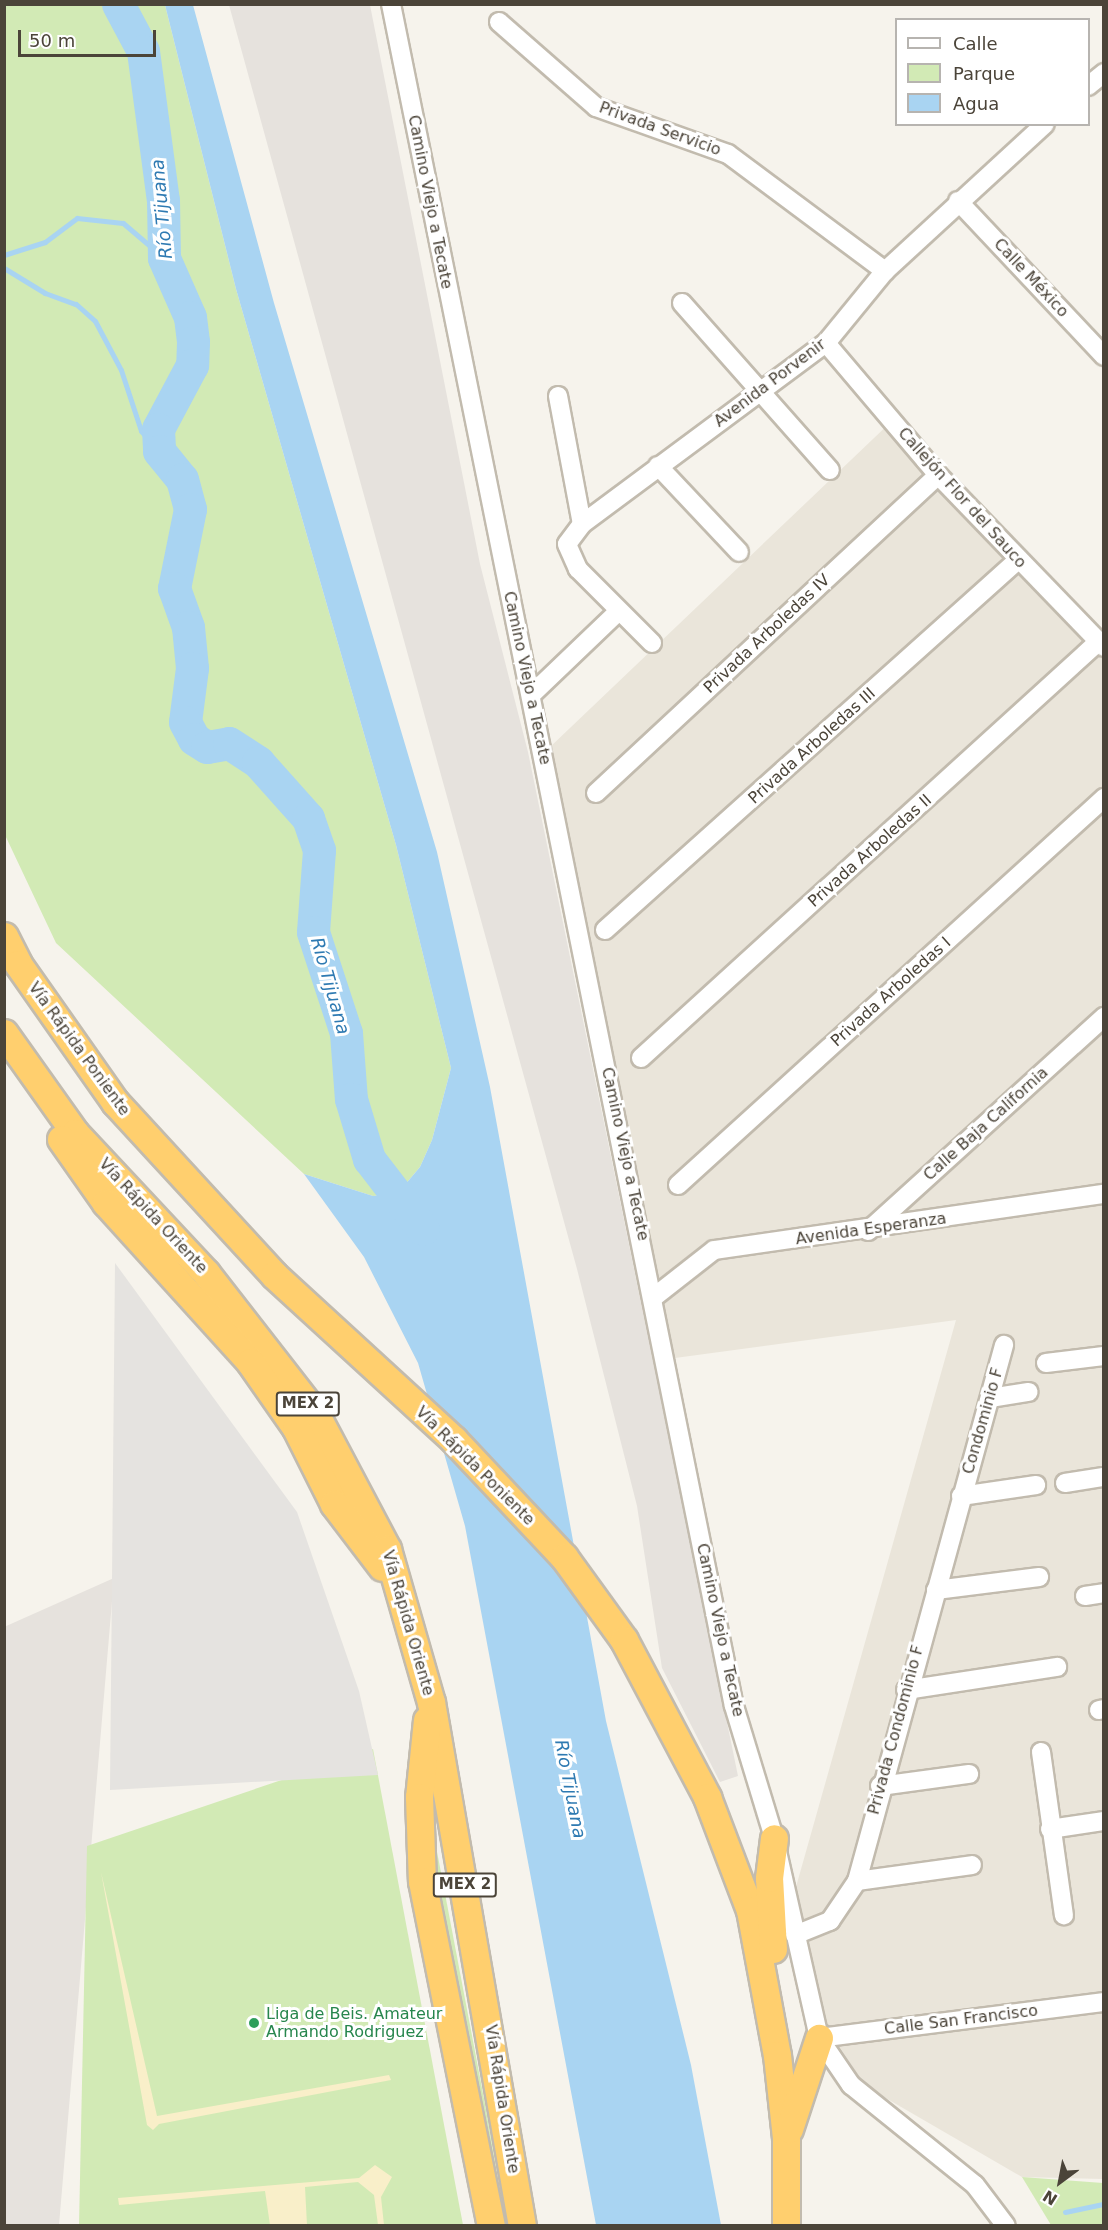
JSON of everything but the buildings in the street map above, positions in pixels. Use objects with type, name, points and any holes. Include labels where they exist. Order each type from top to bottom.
[{"type":"highway","name":"Vía Rápida Poniente","points":[[4,936],[18,964],[115,1102],[274,1275],[454,1440],[564,1557],[624,1640],[707,1797],[750,1910],[777,2055]]},
{"type":"highway","name":"Vía Rápida Oriente","points":[[4,1033],[75,1133],[206,1273],[315,1413],[387,1549],[431,1702],[522,2226]]},
{"type":"highway","points":[[4,1060],[106,1203],[250,1362],[296,1428],[334,1504],[400,1590]]},
{"type":"highway","points":[[431,1702],[419,1797],[422,1881],[490,2226]]},
{"type":"highway","points":[[774,1838],[769,1903],[777,2055],[786,2138],[786,2226]]},
{"type":"highway","points":[[786,2138],[819,2037]]},
{"type":"street","name":"Camino Viejo a Tecate","points":[[391,4],[654,1297],[734,1706],[774,1838],[819,2037],[851,2085],[975,2185],[1006,2226]]},
{"type":"street","name":"Privada Servicio","points":[[499,22],[596,107],[728,154],[885,270]]},
{"type":"street","points":[[1090,85],[1104,73]]},
{"type":"street","name":"Avenida Porvenir","points":[[582,524],[826,344],[885,270],[1043,126]]},
{"type":"street","name":"Calle México","points":[[958,201],[1104,356]]},
{"type":"street","points":[[682,303],[831,470]]},
{"type":"street","name":"Callejón Flor del Sauco","points":[[826,344],[938,475],[1018,561],[1101,644]]},
{"type":"street","points":[[558,396],[582,524],[567,544],[578,569],[651,643]]},
{"type":"street","points":[[658,466],[739,552]]},
{"type":"street","name":"Privada Arboledas IV","points":[[596,793],[938,475]]},
{"type":"street","name":"Privada Arboledas III","points":[[605,930],[1018,561]]},
{"type":"street","points":[[531,695],[618,612]]},
{"type":"street","name":"Privada Arboledas II","points":[[641,1058],[1101,644]]},
{"type":"street","name":"Privada Arboledas I","points":[[678,1185],[1104,798]]},
{"type":"street","name":"Calle Baja California","points":[[868,1231],[1104,1017]]},
{"type":"street","name":"Avenida Esperanza","points":[[654,1297],[714,1250],[868,1231],[1104,1194]]},
{"type":"street","name":"Condominio F","points":[[961,1496],[1004,1345]]},
{"type":"street","points":[[1046,1363],[1104,1356]]},
{"type":"street","points":[[990,1398],[1029,1392]]},
{"type":"street","points":[[1065,1483],[1104,1477]]},
{"type":"street","points":[[961,1496],[1036,1485]]},
{"type":"street","name":"Privada Condominio F","points":[[795,1935],[831,1921],[857,1881],[880,1786],[961,1496]]},
{"type":"street","points":[[936,1590],[1040,1577]]},
{"type":"street","points":[[1085,1596],[1104,1593]]},
{"type":"street","points":[[906,1690],[1057,1667]]},
{"type":"street","points":[[1041,1752],[1050,1829],[1064,1915]]},
{"type":"street","points":[[880,1786],[969,1774]]},
{"type":"street","points":[[1050,1829],[1104,1821]]},
{"type":"street","points":[[857,1881],[972,1865]]},
{"type":"street","name":"Calle San Francisco","points":[[819,2037],[1104,2002]]},
{"type":"shaded area","points":[[229,5],[370,5],[480,564],[528,752],[738,1776],[720,1782],[662,1668],[637,1506],[577,1269]]},
{"type":"shaded area","points":[[895,418],[1103,633],[1103,2179],[1022,2177],[865,2086],[822,2020],[794,1894],[956,1320],[675,1358],[549,748]]},
{"type":"shaded area","points":[[115,1263],[297,1512],[359,1691],[378,1775],[110,1790]]},
{"type":"shaded area","points":[[114,1578],[59,2225],[5,2225],[4,1627]]},
{"type":"green space","points":[[5,5],[165,5],[236,289],[396,845],[451,1068],[432,1140],[420,1167],[398,1193],[373,1196],[304,1174],[56,943],[5,835]]},
{"type":"green space","name":"Liga de Beis. Amateur Armando Rodriguez","points":[[373,1749],[463,2225],[79,2226],[87,1846]]},
{"type":"green space","points":[[427,1799],[506,2225],[498,2225],[432,1865]]},
{"type":"green space","points":[[1022,2177],[1103,2183],[1103,2225],[1051,2225]]},
{"type":"sand","points":[[101,1872],[157,2116],[389,2075],[391,2080],[159,2124],[153,2130],[147,2125]]},
{"type":"sand","points":[[375,2165],[392,2177],[381,2197],[384,2225],[378,2225],[374,2195],[358,2182],[305,2187],[307,2225],[270,2225],[265,2191],[119,2205],[118,2198],[359,2178]]},
{"type":"water","points":[[165,5],[193,5],[274,303],[437,852],[490,1087],[606,1721],[691,2065],[721,2225],[596,2225],[465,1526],[418,1363],[364,1257],[304,1174],[373,1196],[398,1193],[420,1167],[432,1140],[451,1068],[396,845],[236,289]]},
{"type":"waterway","name":"Río Tijuana","points":[[118,4],[143,51],[163,200],[164,258],[190,317],[193,342],[192,365],[158,429],[159,451],[182,479],[190,509],[174,588],[188,627],[192,668],[185,722],[194,739],[207,747],[229,743],[258,762],[308,818],[319,850],[313,932],[346,1033],[351,1099],[369,1159],[423,1229]]},
{"type":"waterway","points":[[4,255],[45,242],[77,218],[123,223],[164,258]]},
{"type":"waterway","points":[[4,268],[45,293],[76,304],[95,321],[121,370],[141,431],[159,451]]},
{"type":"waterway","points":[[1065,2212],[1104,2204]]},
{"type":"place","name":"Liga de Beis. Amateur Armando Rodriguez","points":[[254,2023]]}]
